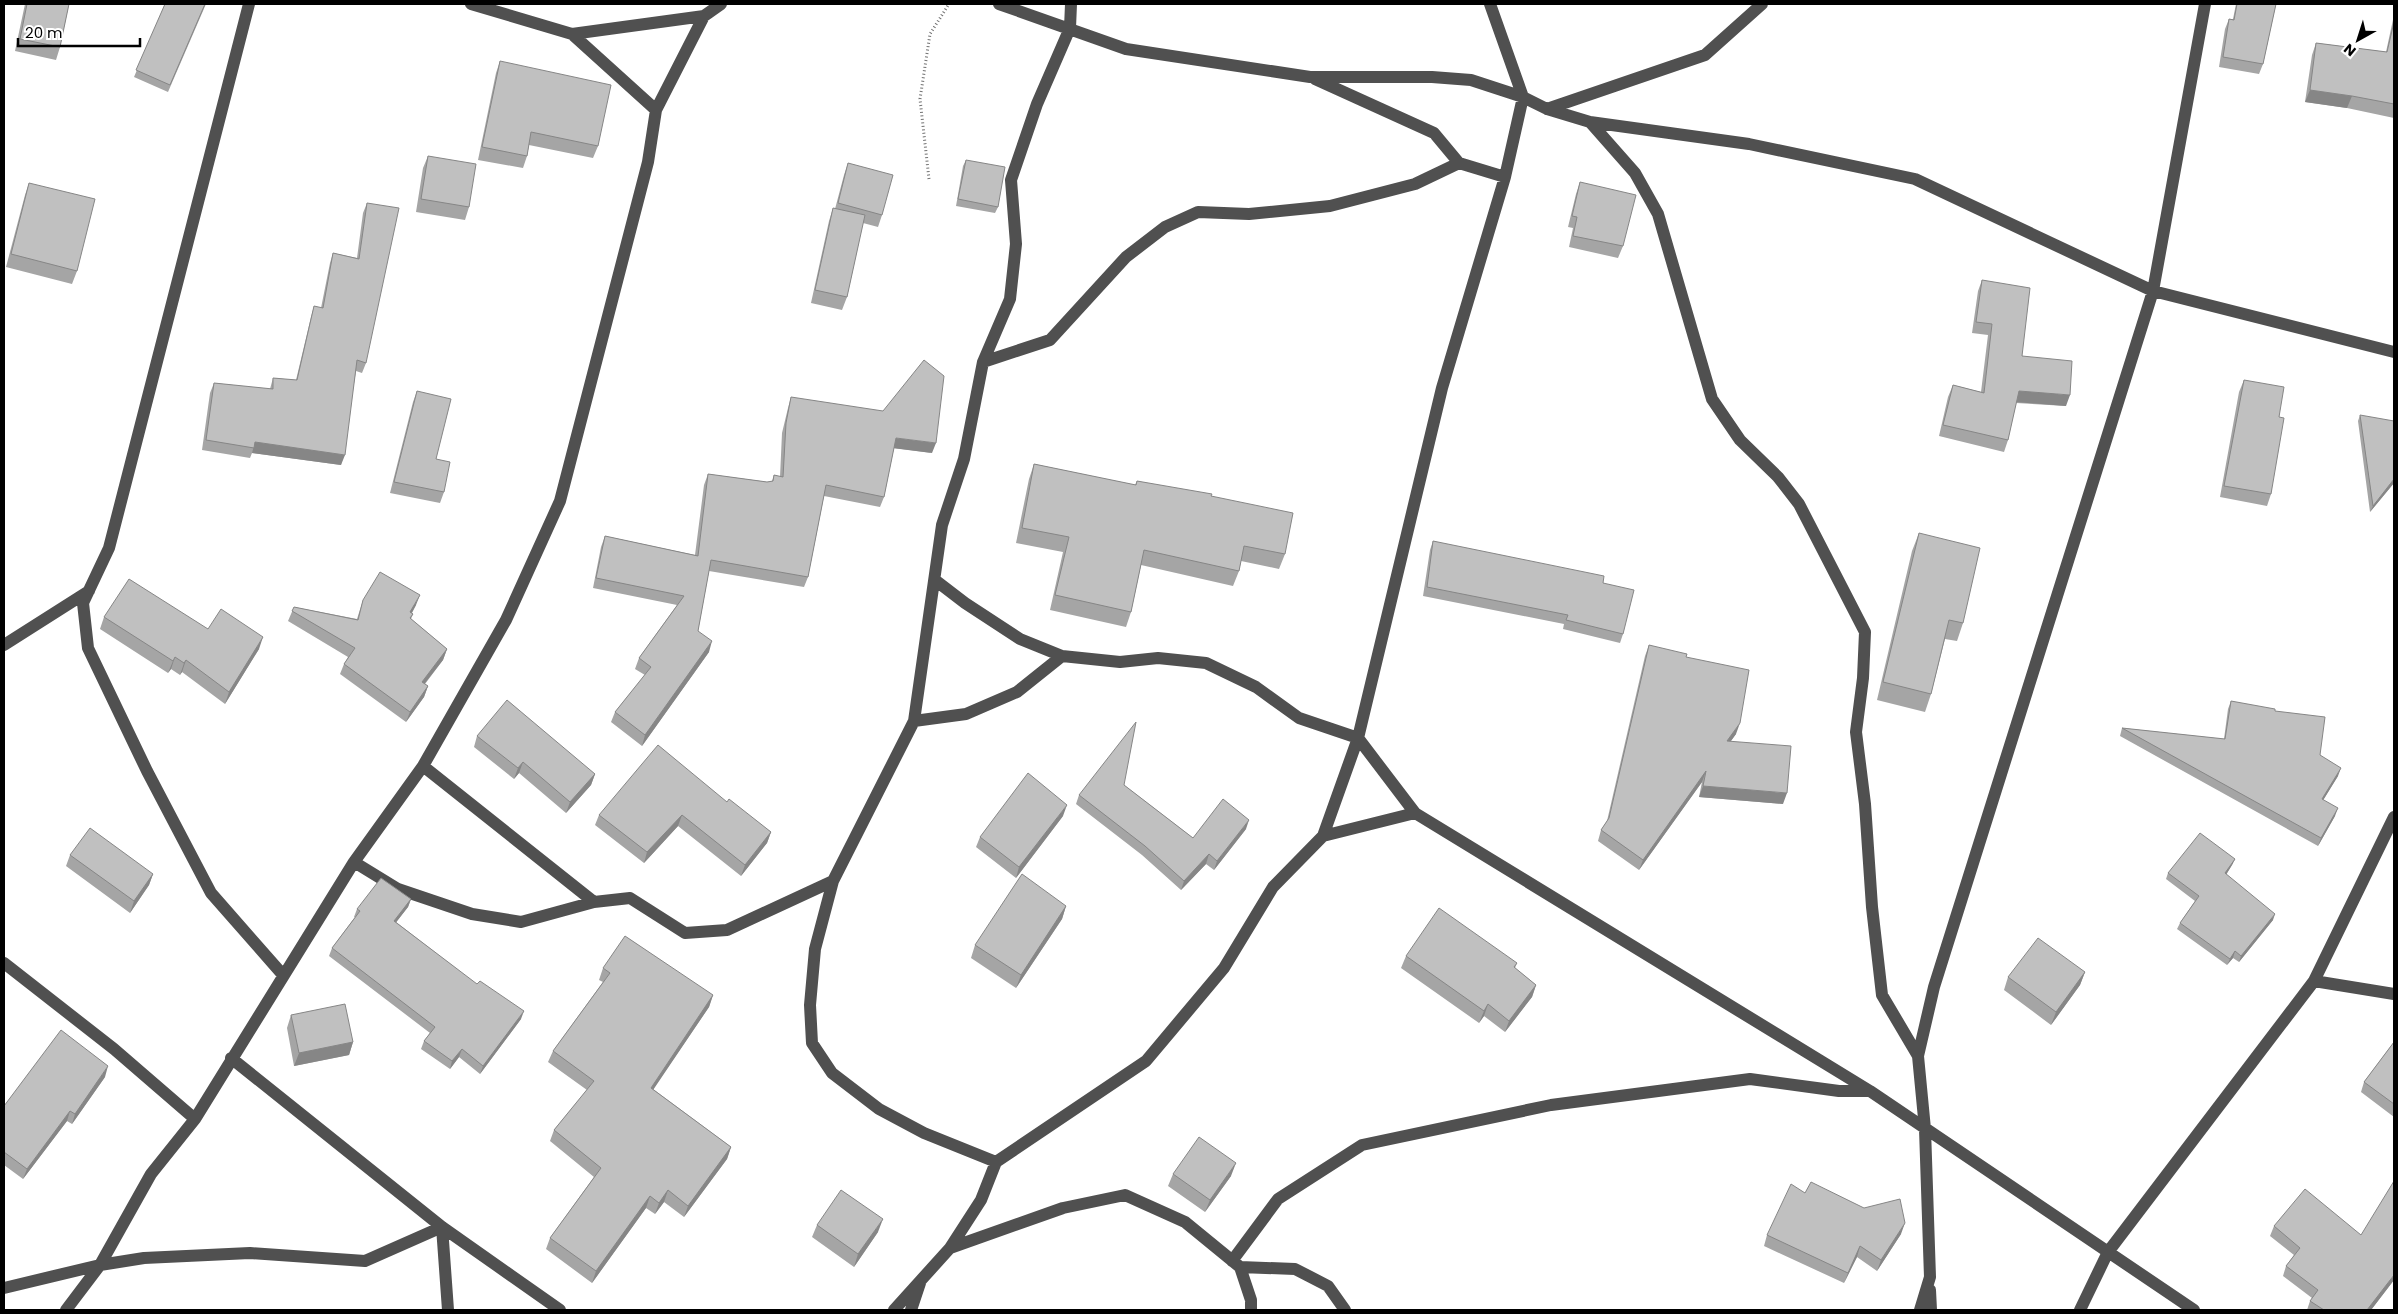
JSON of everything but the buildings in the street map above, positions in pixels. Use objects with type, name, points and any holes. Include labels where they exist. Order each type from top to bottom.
[{"type":"street","points":[[249,4],[109,548],[83,603],[88,648],[147,771],[211,893],[283,975]]},
{"type":"street","points":[[471,4],[506,10],[572,34],[656,110]]},
{"type":"street","points":[[572,34],[704,16],[721,4]]},
{"type":"street","points":[[996,1162],[924,1133],[879,1109],[832,1073],[812,1042],[810,1004],[815,949],[833,881],[914,721],[942,525],[964,459],[984,362],[1010,299],[1016,244],[1012,180],[1037,104],[1070,28],[1071,4]]},
{"type":"street","points":[[894,1310],[950,1248],[981,1200],[996,1162],[1146,1061],[1224,968],[1273,887],[1323,836],[1358,738],[1442,388],[1505,177],[1523,97],[1490,4]]},
{"type":"street","points":[[1547,109],[1705,55],[1762,4]]},
{"type":"street","points":[[1931,1310],[1925,1129],[1918,1056],[1934,987],[2153,290],[2206,4]]},
{"type":"street","points":[[1008,5],[1126,49],[1310,77],[1432,77],[1471,80],[1523,97],[1547,109],[1590,122],[1749,144],[1915,179],[2153,290],[2394,352]]},
{"type":"street","points":[[66,1310],[100,1265],[152,1174],[195,1119],[354,862],[422,766],[506,620],[560,501],[648,162],[656,110],[704,16]]},
{"type":"street","points":[[1310,77],[1434,133],[1459,164],[1505,177]]},
{"type":"street","points":[[1590,122],[1635,173],[1658,214],[1712,399],[1740,440],[1778,477],[1798,504],[1865,632],[1863,678],[1856,732],[1865,804],[1872,907],[1882,995],[1918,1056]]},
{"type":"street","points":[[984,362],[1050,340],[1126,257],[1166,227],[1198,212],[1249,214],[1330,206],[1415,184],[1459,164]]},
{"type":"street","points":[[935,580],[965,603],[1020,639],[1062,656],[1120,662],[1158,658],[1206,664],[1256,687],[1299,718],[1358,738],[1415,813],[1870,1091],[2194,1310]]},
{"type":"street","points":[[4,645],[89,591]]},
{"type":"street","points":[[914,721],[966,714],[1017,692],[1062,656]]},
{"type":"street","points":[[422,766],[594,902]]},
{"type":"street","points":[[1323,836],[1415,813]]},
{"type":"street","points":[[2080,1310],[2108,1252],[2314,981],[2394,816]]},
{"type":"street","points":[[354,862],[398,888],[480,915],[521,922],[594,902],[630,898],[685,933],[727,930],[833,881]]},
{"type":"street","points":[[4,963],[114,1049],[195,1119]]},
{"type":"street","points":[[2314,981],[2394,994]]},
{"type":"street","points":[[231,1058],[442,1227],[560,1310]]},
{"type":"street","points":[[1236,1264],[1278,1199],[1362,1145],[1551,1105],[1750,1079],[1839,1091],[1870,1091]]},
{"type":"street","points":[[950,1248],[1062,1208],[1125,1195],[1185,1222],[1236,1264],[1252,1300],[1251,1310]]},
{"type":"street","points":[[4,1288],[100,1265],[144,1258],[250,1253],[365,1261],[442,1227]]},
{"type":"street","points":[[442,1227],[448,1310]]},
{"type":"street","points":[[1236,1264],[1295,1269],[1328,1286],[1345,1310]]},
{"type":"street","points":[[911,1310],[923,1276]]},
{"type":"street","points":[[1920,1310],[1930,1277]]},
{"type":"path","points":[[929,179],[920,99],[930,34],[949,4]]}]
